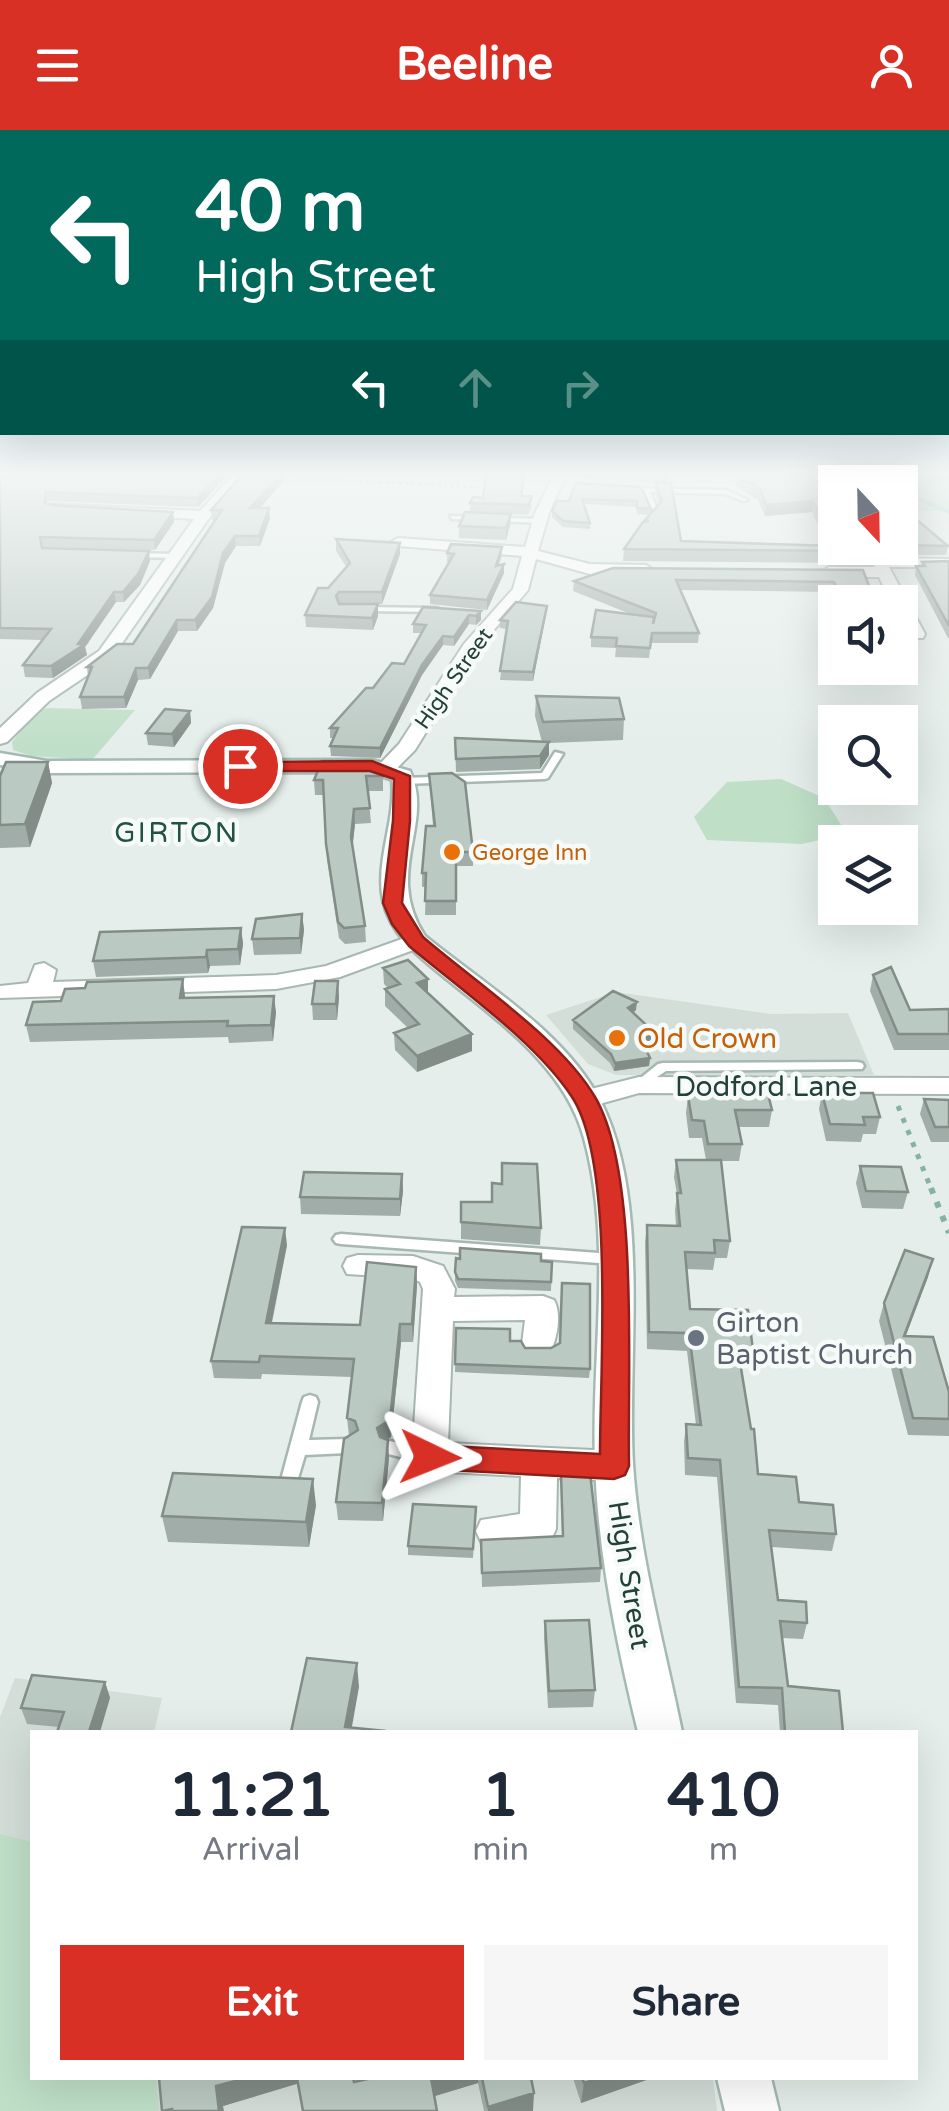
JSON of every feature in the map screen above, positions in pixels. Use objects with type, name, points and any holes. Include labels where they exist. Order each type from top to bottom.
[{"type":"street","points":[[0,738],[44,698],[105,655],[168,567]]},
{"type":"street","name":"High Street","points":[[526,567],[520,590],[487,615],[394,775],[393,903],[416,942],[558,1063],[585,1099],[595,1121],[610,1189],[614,1466],[636,1628],[660,1730]]},
{"type":"street","points":[[581,567],[668,570]]},
{"type":"street","points":[[804,572],[835,567]]},
{"type":"street","points":[[555,580],[590,569]]},
{"type":"street","points":[[520,590],[538,585]]},
{"type":"street","points":[[0,760],[47,767],[394,775]]},
{"type":"street","points":[[7,992],[42,980],[276,982],[332,972],[416,942]]},
{"type":"street","name":"Dodford Lane","points":[[585,1099],[640,1086],[949,1086]]},
{"type":"street","points":[[350,1252],[432,1274],[439,1288],[430,1457],[614,1466]]},
{"type":"street","points":[[436,1309],[542,1308],[538,1344]]},
{"type":"street","points":[[494,1531],[538,1528],[538,1461]]},
{"type":"street","points":[[744,2080],[752,2111]]},
{"type":"lane","points":[[358,610],[402,604],[440,610]]},
{"type":"lane","points":[[394,775],[545,776],[558,754]]},
{"type":"lane","points":[[640,1086],[663,1067],[856,1066]]},
{"type":"lane","points":[[350,1252],[612,1259]]},
{"type":"lane","points":[[290,1480],[310,1402]]},
{"type":"lane","points":[[298,1448],[347,1446]]},
{"type":"lane","points":[[390,1448],[430,1457]]},
{"type":"path","points":[[890,1086],[949,1234]]},
{"type":"shaded area","points":[[616,992],[771,1014],[848,1013],[874,1075],[616,1075],[588,1064],[546,1015]]},
{"type":"shaded area","points":[[15,1678],[162,1698],[154,1730],[30,1730],[30,2080],[713,2080],[717,2111],[0,2111],[0,1717]]},
{"type":"green space","points":[[135,710],[92,760],[31,756],[13,750],[12,742],[37,711]]},
{"type":"green space","points":[[781,779],[818,795],[818,805],[828,805],[841,825],[818,825],[818,840],[802,844],[707,840],[694,817],[727,782]]},
{"type":"green space","points":[[0,1834],[30,1842],[30,2080],[156,2080],[159,2111],[0,2111]]},
{"type":"building","points":[[0,567],[141,567],[123,592],[114,592],[78,644],[85,644],[51,666],[23,665],[51,629],[0,628]]},
{"type":"building","points":[[184,567],[219,567],[212,597],[195,620],[177,620],[148,668],[136,668],[124,697],[80,697],[92,667],[87,667],[117,644],[133,644]]},
{"type":"building","points":[[346,567],[391,567],[382,592],[339,592],[336,596],[339,604],[378,604],[372,618],[305,615],[318,588],[328,588]]},
{"type":"building","points":[[446,567],[502,567],[487,600],[430,595]]},
{"type":"building","points":[[917,567],[949,567],[949,626]]},
{"type":"building","points":[[613,568],[863,570],[869,585],[676,580],[699,633],[652,633],[650,648],[616,646],[617,638],[591,637],[596,610],[654,617],[653,624],[656,613],[574,581]]},
{"type":"building","points":[[516,602],[547,606],[533,672],[500,671],[508,621],[500,620]]},
{"type":"building","points":[[423,607],[481,611],[476,616],[469,615],[454,637],[443,636],[422,665],[380,748],[330,746],[338,728],[330,728],[366,688],[373,688],[392,663],[404,664],[426,625],[413,624]]},
{"type":"building","points":[[536,696],[619,698],[624,719],[543,722]]},
{"type":"building","points":[[165,709],[190,711],[172,734],[146,733]]},
{"type":"building","points":[[455,738],[549,742],[540,756],[456,759]]},
{"type":"building","points":[[322,761],[369,761],[383,766],[383,776],[366,776],[370,808],[354,809],[351,837],[365,926],[344,928],[338,922],[326,844],[323,780],[314,780]]},
{"type":"building","points":[[6,762],[48,762],[25,824],[0,825],[0,776]]},
{"type":"building","points":[[452,773],[465,782],[473,852],[456,852],[456,901],[425,901],[426,873],[422,873],[426,826],[435,826],[429,774]]},
{"type":"building","points":[[302,914],[300,938],[252,939],[256,919]]},
{"type":"building","points":[[241,928],[238,949],[207,950],[206,957],[93,961],[100,932]]},
{"type":"building","points":[[408,960],[428,979],[417,983],[472,1034],[417,1056],[394,1033],[419,1024],[385,989],[400,984],[383,968]]},
{"type":"building","points":[[891,967],[910,1010],[949,1009],[949,1034],[898,1034],[873,975]]},
{"type":"building","points":[[183,979],[180,998],[274,996],[271,1025],[227,1026],[228,1021],[26,1025],[33,1002],[61,1001],[65,989],[85,988],[87,982]]},
{"type":"building","points":[[315,981],[338,981],[336,1004],[312,1004]]},
{"type":"building","name":"Old Crown","points":[[613,991],[637,1002],[628,1008],[656,1034],[641,1039],[650,1058],[615,1063],[611,1054],[573,1020]]},
{"type":"building","points":[[714,1089],[767,1090],[772,1110],[735,1110],[742,1144],[708,1144],[704,1121],[692,1120],[688,1096],[715,1096]]},
{"type":"building","points":[[822,1093],[873,1093],[880,1117],[863,1117],[865,1125],[830,1124]]},
{"type":"building","points":[[924,1099],[949,1100],[949,1127],[935,1127]]},
{"type":"building","points":[[676,1160],[721,1160],[730,1241],[714,1240],[715,1253],[685,1252],[690,1309],[748,1310],[753,1350],[738,1350],[754,1429],[758,1474],[796,1477],[799,1502],[833,1505],[836,1534],[769,1530],[778,1600],[806,1602],[807,1623],[780,1621],[788,1686],[839,1691],[843,1730],[785,1730],[782,1688],[739,1687],[720,1460],[688,1458],[686,1424],[701,1425],[689,1333],[649,1332],[647,1225],[680,1226],[677,1193],[681,1193]]},
{"type":"building","points":[[502,1163],[537,1164],[541,1228],[461,1222],[461,1202],[492,1202],[492,1183],[502,1184]]},
{"type":"building","points":[[860,1166],[901,1167],[908,1192],[866,1191]]},
{"type":"building","points":[[304,1172],[402,1174],[400,1199],[300,1197]]},
{"type":"building","points":[[242,1227],[285,1228],[266,1323],[360,1325],[367,1262],[416,1267],[412,1324],[400,1324],[390,1420],[377,1428],[380,1437],[388,1440],[382,1503],[336,1502],[344,1439],[358,1430],[355,1421],[347,1418],[354,1359],[260,1356],[259,1362],[211,1361]]},
{"type":"building","points":[[460,1248],[541,1254],[541,1261],[552,1262],[551,1282],[458,1279],[455,1272]]},
{"type":"building","points":[[905,1250],[933,1259],[904,1336],[933,1337],[949,1392],[949,1419],[913,1418],[884,1303]]},
{"type":"building","points":[[562,1283],[590,1284],[590,1369],[455,1364],[456,1328],[510,1329],[510,1341],[521,1341],[525,1348],[551,1348],[560,1343]]},
{"type":"building","points":[[173,1473],[313,1479],[306,1522],[162,1516]]},
{"type":"building","points":[[590,1473],[601,1568],[482,1573],[481,1540],[563,1536],[561,1475]]},
{"type":"building","points":[[413,1504],[476,1507],[473,1549],[408,1546]]},
{"type":"building","points":[[589,1620],[595,1690],[549,1691],[545,1621]]},
{"type":"building","points":[[307,1658],[357,1663],[345,1727],[375,1730],[291,1730]]},
{"type":"building","points":[[32,1675],[105,1682],[90,1730],[58,1730],[64,1712],[21,1708]]},
{"type":"building","points":[[159,2080],[239,2080],[216,2086],[219,2111],[162,2111]]},
{"type":"building","points":[[297,2080],[431,2080],[437,2111],[303,2111]]},
{"type":"building","points":[[482,2080],[531,2080],[534,2093],[488,2107]]},
{"type":"place","name":"George Inn","points":[[452,852]]},
{"type":"place","name":"Old Crown","points":[[617,1038]]},
{"type":"place","name":"Girton Baptist Church","points":[[696,1338]]},
{"type":"district","name":"GIRTON","points":[[177,832]]},
{"type":"route","points":[[240,766],[372,766],[402,776],[402,821],[393,903],[402,924],[416,942],[558,1063],[585,1099],[595,1121],[610,1189],[613,1236],[614,1466],[430,1457]]}]
